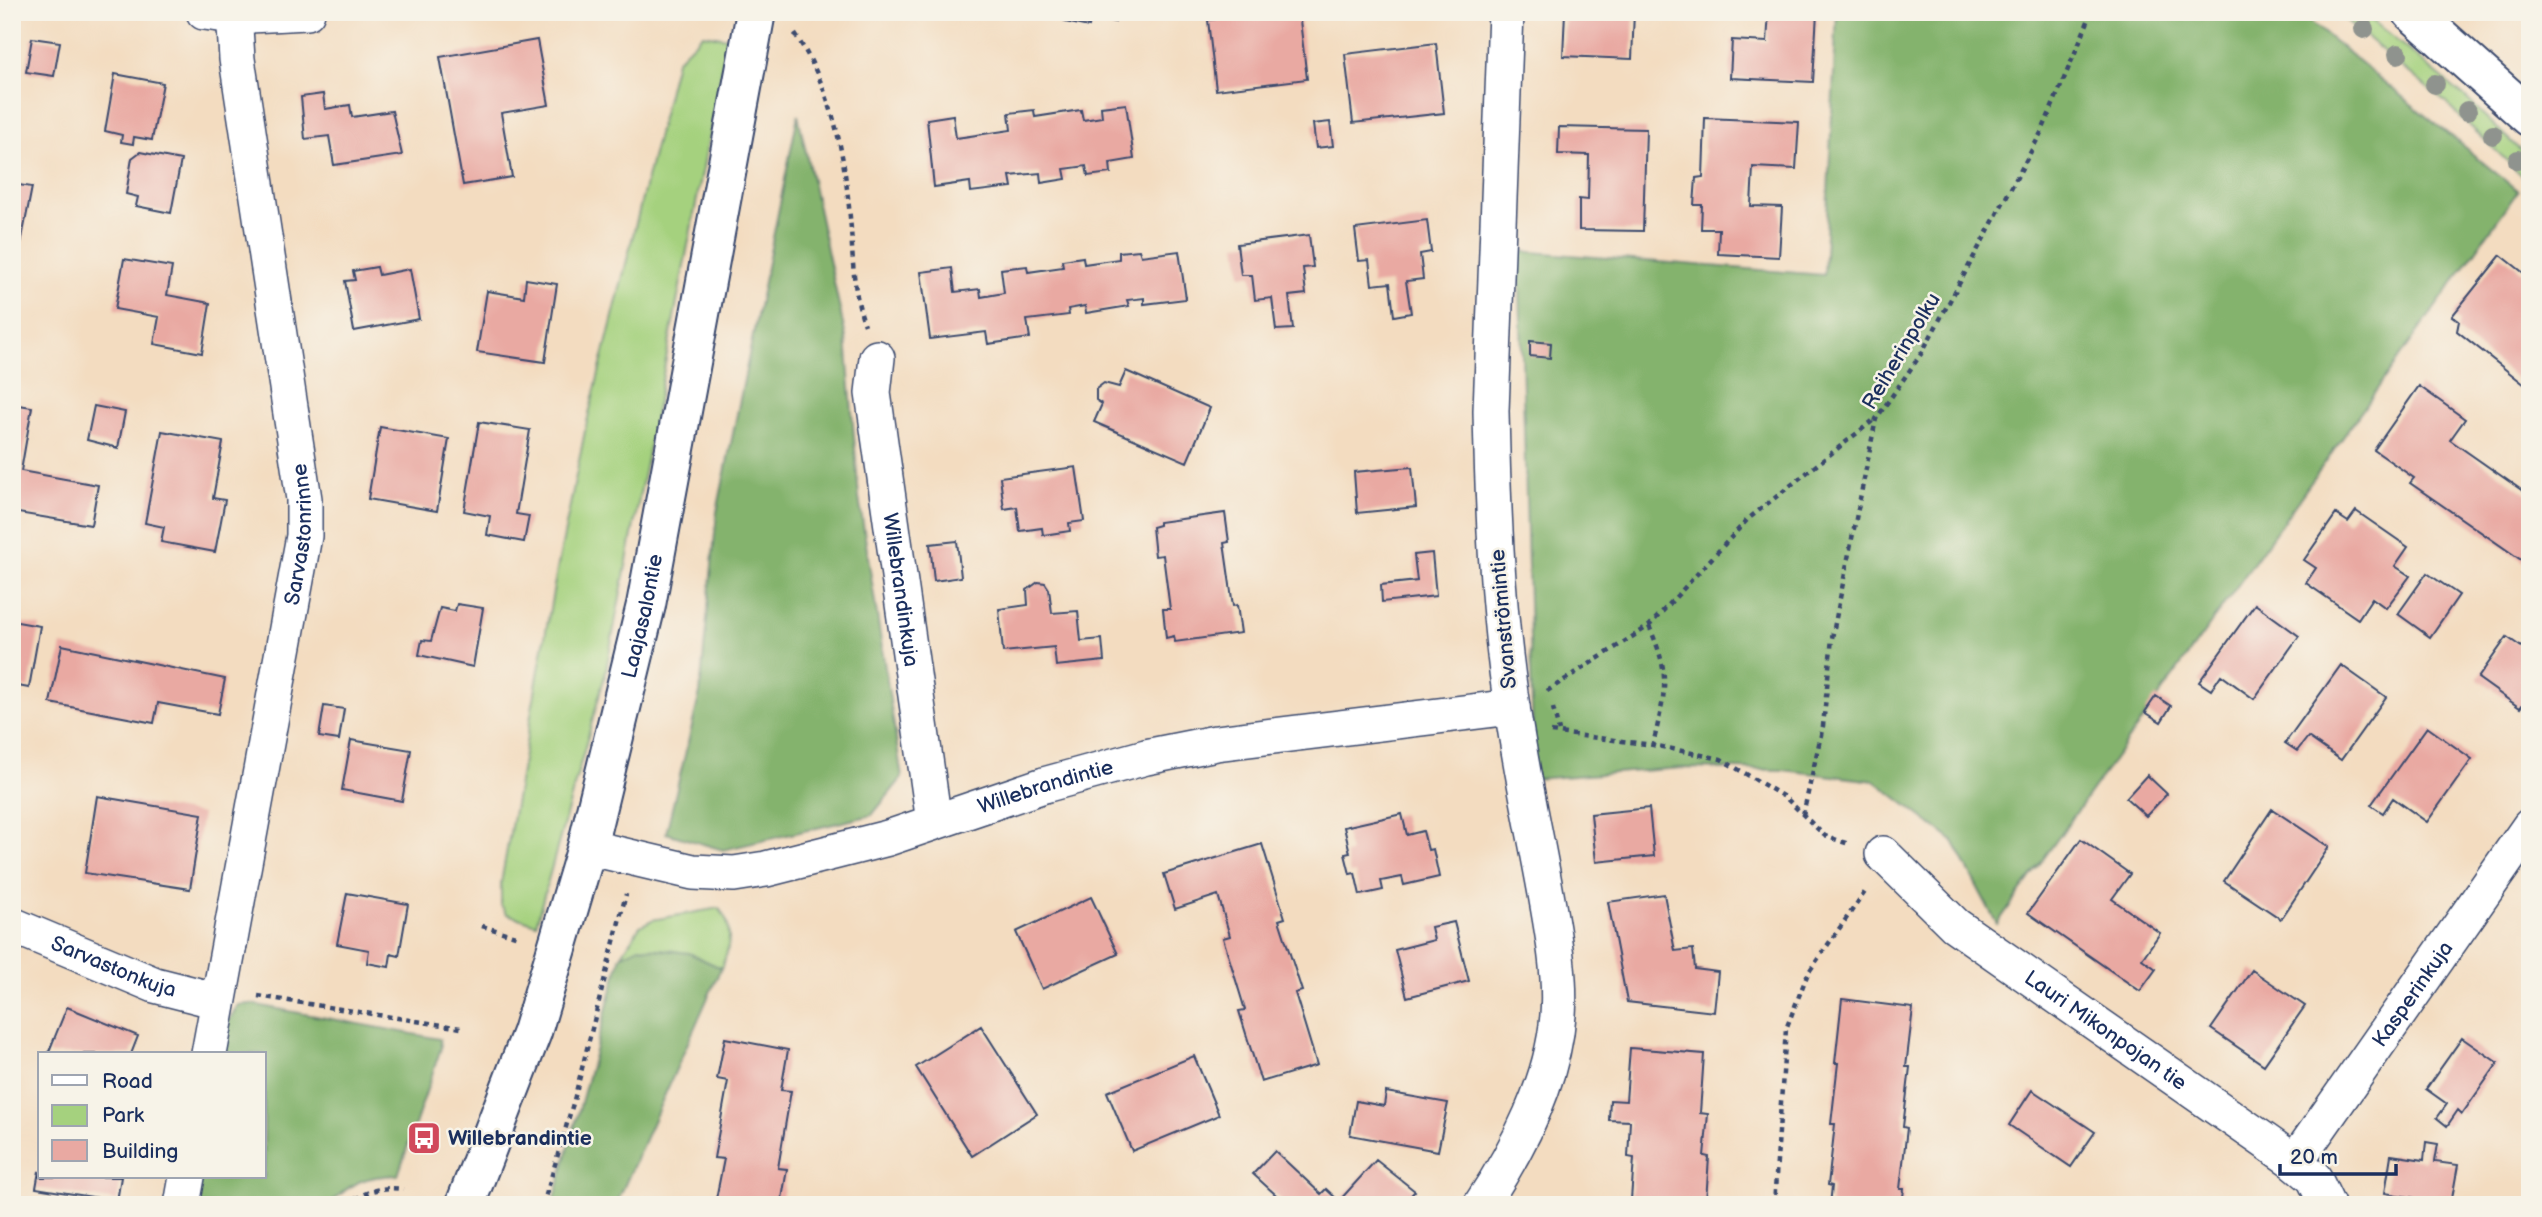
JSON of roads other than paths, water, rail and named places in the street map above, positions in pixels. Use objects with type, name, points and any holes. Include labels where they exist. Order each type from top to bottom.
[{"type":"main road","name":"Laajasalontie","points":[[466,1205],[532,1032],[587,847],[646,606],[756,12]]},
{"type":"main road","points":[[2412,12],[2530,117]]},
{"type":"street","points":[[224,14],[307,12]]},
{"type":"street","name":"Svanströmintie","points":[[1481,1205],[1502,1173],[1538,1093],[1553,1047],[1558,1016],[1555,947],[1512,707],[1497,559],[1491,411],[1506,12]]},
{"type":"street","name":"Sarvastonrinne","points":[[209,1052],[304,524],[304,499],[237,58],[224,14]]},
{"type":"street","name":"Willebrandinkuja","points":[[877,358],[873,393],[934,822]]},
{"type":"street","name":"Willebrandintie","points":[[587,847],[693,872],[734,874],[804,859],[934,822],[1044,785],[1146,757],[1216,743],[1512,707]]},
{"type":"street","name":"Kasperinkuja","points":[[2295,1161],[2530,826]]},
{"type":"street","name":"Lauri Mikonpojan tie","points":[[1877,869],[2295,1161],[2314,1178],[2327,1205]]},
{"type":"street","name":"Sarvastonkuja","points":[[12,925],[155,985],[218,1001]]},
{"type":"street","points":[[182,1205],[187,1178]]},
{"type":"place","name":"Willebrandintie","points":[[424,1138]]}]
